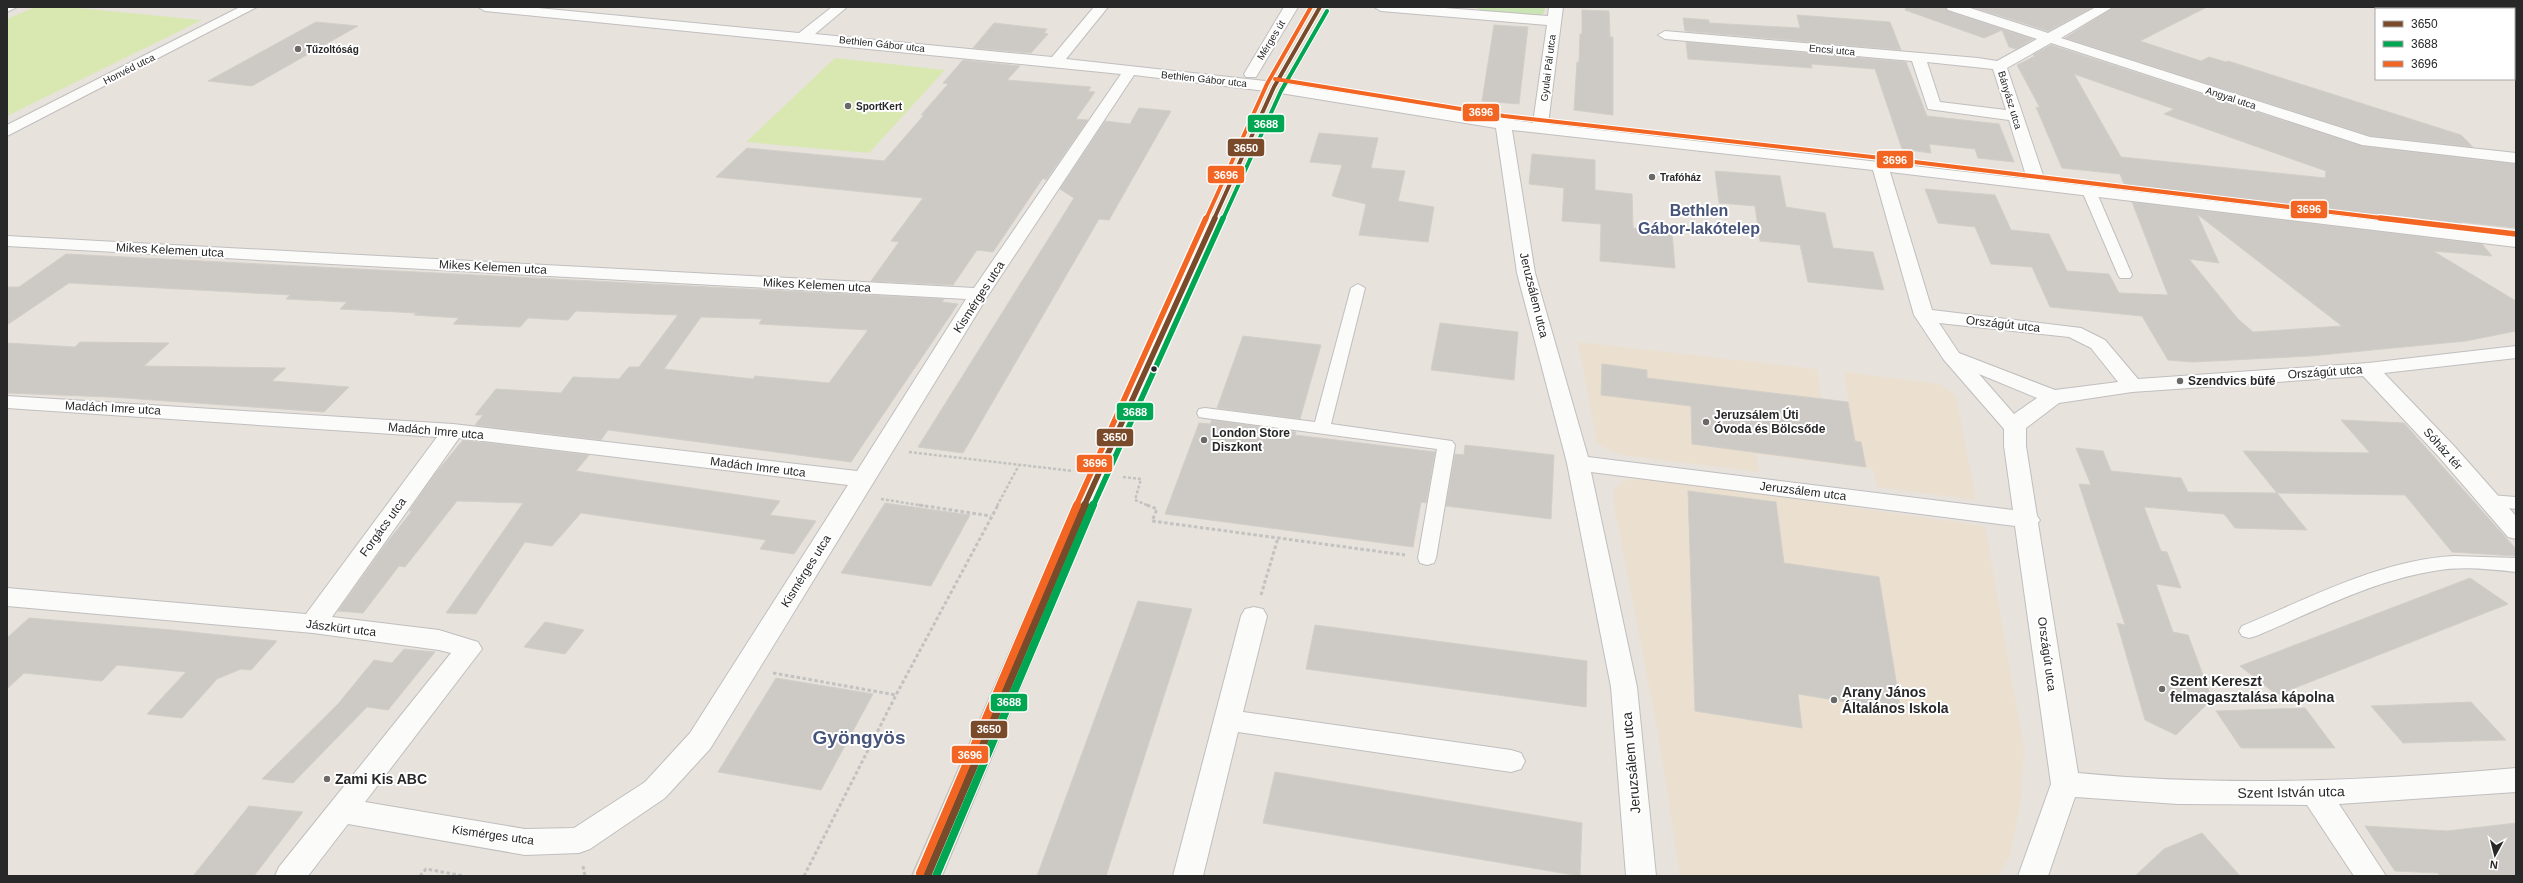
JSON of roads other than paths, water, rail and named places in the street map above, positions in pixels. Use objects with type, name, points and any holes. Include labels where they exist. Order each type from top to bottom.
[{"type":"main road","points":[[927,876],[1098,474],[1274,87],[1320,7]]},
{"type":"street","name":"Honvéd utca","points":[[7,131],[250,7]]},
{"type":"street","name":"Bethlen Gábor utca","points":[[485,7],[804,36],[1056,62],[1274,87],[1503,124],[1880,166],[2516,242]]},
{"type":"street","points":[[804,36],[840,7]]},
{"type":"street","points":[[1056,62],[1101,7]]},
{"type":"street","name":"Mérges út","points":[[1251,74],[1291,7]]},
{"type":"street","points":[[1381,7],[1555,14]]},
{"type":"street","name":"Angyal utca","points":[[1953,7],[2368,142],[2516,158]]},
{"type":"street","name":"Bányász utca","points":[[2038,185],[2014,116],[1999,66],[2046,38],[2106,7]]},
{"type":"street","name":"Gyulai Pál utca","points":[[1540,128],[1555,14]]},
{"type":"street","name":"Encsi utca","points":[[1665,35],[1918,57],[1999,66]]},
{"type":"street","points":[[1918,57],[1933,106],[2014,116]]},
{"type":"street","name":"Kismérges utca","points":[[343,811],[526,842],[578,840],[655,790],[700,742],[858,487],[884,449],[979,294],[1130,71]]},
{"type":"street","name":"Jeruzsálem utca","points":[[1503,124],[1526,273],[1578,463],[1624,687],[1641,876]]},
{"type":"street","points":[[1880,166],[1924,315],[1951,356],[2015,428]]},
{"type":"street","name":"Mikes Kelemen utca","points":[[7,241],[979,294]]},
{"type":"street","name":"Országút utca","points":[[1924,315],[2074,332],[2098,344],[2132,386]]},
{"type":"street","name":"Országút utca","points":[[2033,876],[2065,784],[2028,520],[2015,446],[2015,428],[2021,419],[2053,397],[2132,386],[2368,369],[2515,353]]},
{"type":"street","name":"Országút utca","points":[[1951,356],[2053,397]]},
{"type":"street","name":"Sóház tér","points":[[2368,369],[2516,531]]},
{"type":"street","name":"Madách Imre utca","points":[[7,402],[453,431],[858,487]]},
{"type":"street","name":"Forgács utca","points":[[313,624],[453,431]]},
{"type":"street","name":"Jeruzsálem utca","points":[[1578,463],[2028,520]]},
{"type":"street","name":"Jászkürt utca","points":[[7,597],[313,624],[439,640],[469,649],[343,811]]},
{"type":"street","points":[[1188,876],[1254,616]]},
{"type":"street","points":[[1227,720],[1511,761]]},
{"type":"street","name":"Szent István utca","points":[[2065,784],[2136,792],[2316,794],[2516,780]]},
{"type":"street","points":[[2316,794],[2371,876]]},
{"type":"street","points":[[290,876],[343,811]]},
{"type":"lane","points":[[7,9],[12,7]]},
{"type":"lane","points":[[2089,191],[2125,275]]},
{"type":"lane","points":[[1322,428],[1358,288]]},
{"type":"lane","points":[[1205,413],[1446,445],[1427,558]]},
{"type":"lane","points":[[2490,501],[2516,503]]},
{"type":"lane","points":[[2249,631],[2366,583],[2434,564],[2462,562],[2516,565]]},
{"type":"place","name":"Tűzoltóság","points":[[298,49]]},
{"type":"place","name":"SportKert","points":[[848,106]]},
{"type":"place","name":"Trafóház","points":[[1652,177]]},
{"type":"place","name":"Szendvics büfé","points":[[2180,381]]},
{"type":"place","name":"Jeruzsálem Úti Óvoda és Bölcsőde","points":[[1706,422]]},
{"type":"place","name":"London Store Diszkont","points":[[1204,440]]},
{"type":"place","name":"Szent Kereszt felmagasztalása kápolna","points":[[2162,689]]},
{"type":"place","name":"Arany János Általános Iskola","points":[[1834,700]]},
{"type":"place","name":"Zami Kis ABC","points":[[327,779]]},
{"type":"district","name":"Bethlen Gábor-lakótelep","points":[[1699,219]]},
{"type":"district","name":"Gyöngyös","points":[[859,737]]}]
